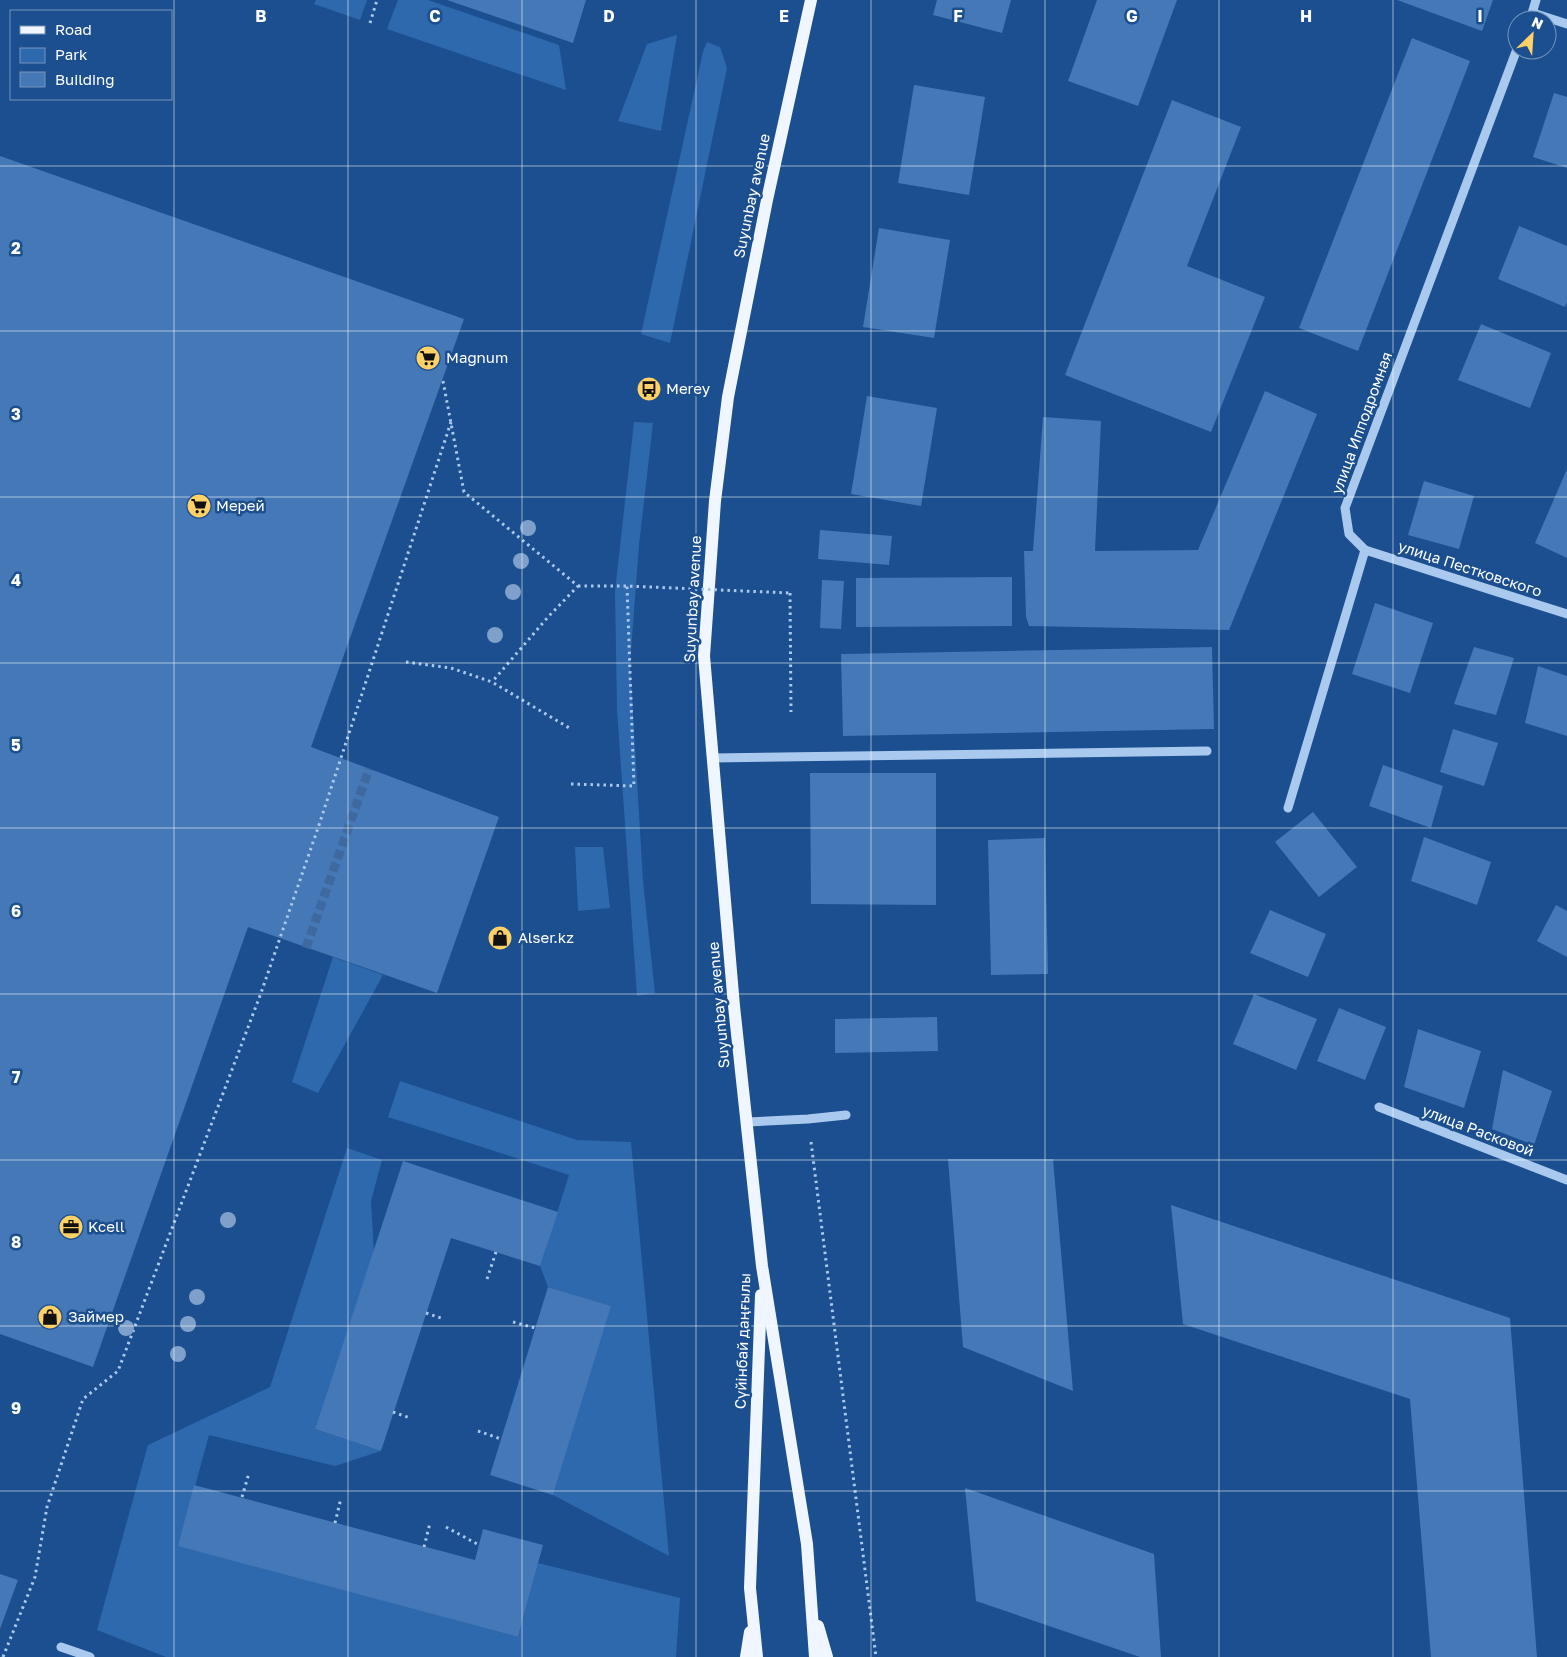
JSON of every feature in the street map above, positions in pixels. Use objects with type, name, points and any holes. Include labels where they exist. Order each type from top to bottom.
[{"type":"main road","name":"Suyunbay avenue","points":[[762,1266],[734,1006],[704,656],[715,501],[728,398],[767,200],[811,0]]},
{"type":"main road","name":"Сүйінбай даңғылы","points":[[762,1266],[807,1544],[814,1657]]},
{"type":"main road","name":"Сүйінбай даңғылы","points":[[757,1657],[750,1588],[762,1266]]},
{"type":"main road","points":[[812,1610],[827,1657]]},
{"type":"main road","points":[[746,1657],[752,1615]]},
{"type":"street","name":"улица Ипподромная","points":[[1365,550],[1349,534],[1345,508],[1513,60]]},
{"type":"street","points":[[1288,808],[1365,550]]},
{"type":"street","name":"улица Пестковского","points":[[1365,550],[1567,614]]},
{"type":"street","points":[[712,758],[1207,751]]},
{"type":"street","name":"улица Расковой","points":[[1379,1107],[1567,1180]]},
{"type":"street","points":[[747,1122],[846,1115]]},
{"type":"street","points":[[61,1647],[90,1657]]},
{"type":"path","points":[[370,23],[377,0]]},
{"type":"path","points":[[442,381],[464,492],[578,586],[627,586],[790,593],[791,712]]},
{"type":"path","points":[[2,1657],[35,1577],[47,1507],[83,1399],[118,1372],[261,993],[322,816],[451,422]]},
{"type":"path","points":[[492,682],[548,617],[578,586]]},
{"type":"path","points":[[572,784],[634,786],[627,586]]},
{"type":"path","points":[[406,662],[451,668],[492,682],[571,729]]},
{"type":"path","points":[[808,1119],[876,1657]]},
{"type":"path","points":[[487,1279],[496,1252]]},
{"type":"path","points":[[426,1314],[441,1318]]},
{"type":"path","points":[[513,1322],[535,1328]]},
{"type":"path","points":[[394,1412],[410,1418]]},
{"type":"path","points":[[478,1432],[501,1438]]},
{"type":"path","points":[[242,1498],[249,1473]]},
{"type":"path","points":[[335,1523],[342,1498]]},
{"type":"path","points":[[424,1546],[430,1522]]},
{"type":"path","points":[[446,1527],[479,1545]]},
{"type":"green space","points":[[316,0],[367,0],[360,20],[314,4]]},
{"type":"green space","points":[[398,0],[428,0],[559,45],[566,90],[387,29]]},
{"type":"green space","points":[[677,35],[661,131],[618,121],[647,44]]},
{"type":"green space","points":[[707,42],[720,47],[727,68],[670,343],[641,334],[703,52]]},
{"type":"green space","points":[[634,422],[653,423],[639,545],[630,664],[643,881],[655,993],[637,996],[617,710],[615,591]]},
{"type":"green space","points":[[575,847],[603,847],[610,908],[578,911]]},
{"type":"green space","points":[[333,957],[383,975],[318,1093],[292,1082]]},
{"type":"green space","points":[[400,1081],[577,1140],[631,1142],[669,1556],[553,1495],[610,1306],[548,1287],[540,1266],[569,1175],[388,1117]]},
{"type":"green space","points":[[347,1148],[382,1160],[371,1201],[374,1252],[315,1429],[381,1451],[335,1466],[209,1435],[179,1545],[518,1637],[538,1563],[680,1598],[676,1657],[166,1657],[97,1630],[148,1445],[270,1387]]},
{"type":"building","points":[[447,0],[586,0],[573,43]]},
{"type":"building","points":[[937,0],[1011,0],[1002,33],[933,15]]},
{"type":"building","points":[[1097,0],[1177,0],[1138,106],[1068,81]]},
{"type":"building","points":[[1397,0],[1493,0],[1482,31]]},
{"type":"building","points":[[1412,38],[1470,61],[1358,351],[1299,328]]},
{"type":"building","points":[[914,85],[985,97],[969,195],[898,183]]},
{"type":"building","points":[[1554,93],[1567,97],[1567,168],[1533,157]]},
{"type":"building","points":[[1172,100],[1241,127],[1187,266],[1265,297],[1211,432],[1065,375]]},
{"type":"building","points":[[0,156],[464,319],[311,747],[499,817],[437,993],[248,927],[93,1367],[0,1334]]},
{"type":"building","points":[[1519,226],[1567,246],[1567,302],[1565,307],[1498,279]]},
{"type":"building","points":[[879,228],[950,240],[934,338],[863,327]]},
{"type":"building","points":[[1481,324],[1551,353],[1530,408],[1458,380]]},
{"type":"building","points":[[1265,391],[1317,414],[1229,630],[1029,626],[1026,617],[1024,551],[1033,551],[1043,417],[1101,421],[1095,551],[1198,550]]},
{"type":"building","points":[[867,396],[937,408],[921,506],[851,494]]},
{"type":"building","points":[[1567,469],[1567,558],[1535,543]]},
{"type":"building","points":[[1424,481],[1474,496],[1459,549],[1408,535]]},
{"type":"building","points":[[820,530],[892,536],[889,565],[818,559]]},
{"type":"building","points":[[1012,577],[1012,626],[856,627],[856,578]]},
{"type":"building","points":[[822,580],[844,581],[841,629],[820,628]]},
{"type":"building","points":[[1375,603],[1433,623],[1410,693],[1352,674]]},
{"type":"building","points":[[1212,647],[1214,729],[843,736],[841,654]]},
{"type":"building","points":[[1474,647],[1514,658],[1496,715],[1454,704]]},
{"type":"building","points":[[1538,666],[1567,676],[1567,736],[1525,723]]},
{"type":"building","points":[[1453,729],[1498,743],[1484,786],[1440,772]]},
{"type":"building","points":[[1383,765],[1443,786],[1431,828],[1369,806]]},
{"type":"building","points":[[810,773],[936,773],[936,905],[811,904]]},
{"type":"building","points":[[1313,812],[1357,867],[1319,897],[1275,842]]},
{"type":"building","points":[[1424,837],[1491,862],[1477,905],[1411,881]]},
{"type":"building","points":[[1045,838],[1048,974],[991,975],[988,840]]},
{"type":"building","points":[[1556,905],[1567,911],[1567,957],[1537,941]]},
{"type":"building","points":[[1270,910],[1326,934],[1308,977],[1250,953]]},
{"type":"building","points":[[1254,994],[1317,1019],[1296,1070],[1233,1044]]},
{"type":"building","points":[[1339,1008],[1386,1027],[1365,1080],[1317,1061]]},
{"type":"building","points":[[937,1017],[938,1051],[835,1053],[835,1019]]},
{"type":"building","points":[[1418,1029],[1481,1051],[1464,1108],[1404,1087]]},
{"type":"building","points":[[1503,1070],[1552,1091],[1534,1145],[1492,1129]]},
{"type":"building","points":[[948,1159],[1053,1159],[1073,1391],[963,1347]]},
{"type":"building","points":[[403,1161],[558,1212],[540,1266],[451,1238],[381,1451],[315,1429]]},
{"type":"building","points":[[1171,1205],[1510,1318],[1537,1657],[1431,1657],[1410,1399],[1183,1324]]},
{"type":"building","points":[[548,1287],[611,1306],[553,1495],[490,1475]]},
{"type":"building","points":[[194,1485],[475,1560],[483,1529],[543,1545],[518,1637],[178,1546]]},
{"type":"building","points":[[965,1488],[1154,1554],[1161,1657],[1140,1657],[976,1601]]},
{"type":"building","points":[[0,1574],[18,1580],[0,1629]]},
{"type":"tunnel","points":[[306,948],[369,769]]},
{"type":"place","name":"Magnum","points":[[428,358]]},
{"type":"place","name":"Merey","points":[[649,389]]},
{"type":"place","name":"Мерей","points":[[199,506]]},
{"type":"place","name":"Alser.kz","points":[[500,938]]},
{"type":"place","name":"Kcell","points":[[71,1227]]},
{"type":"place","name":"Займер","points":[[50,1317]]}]
